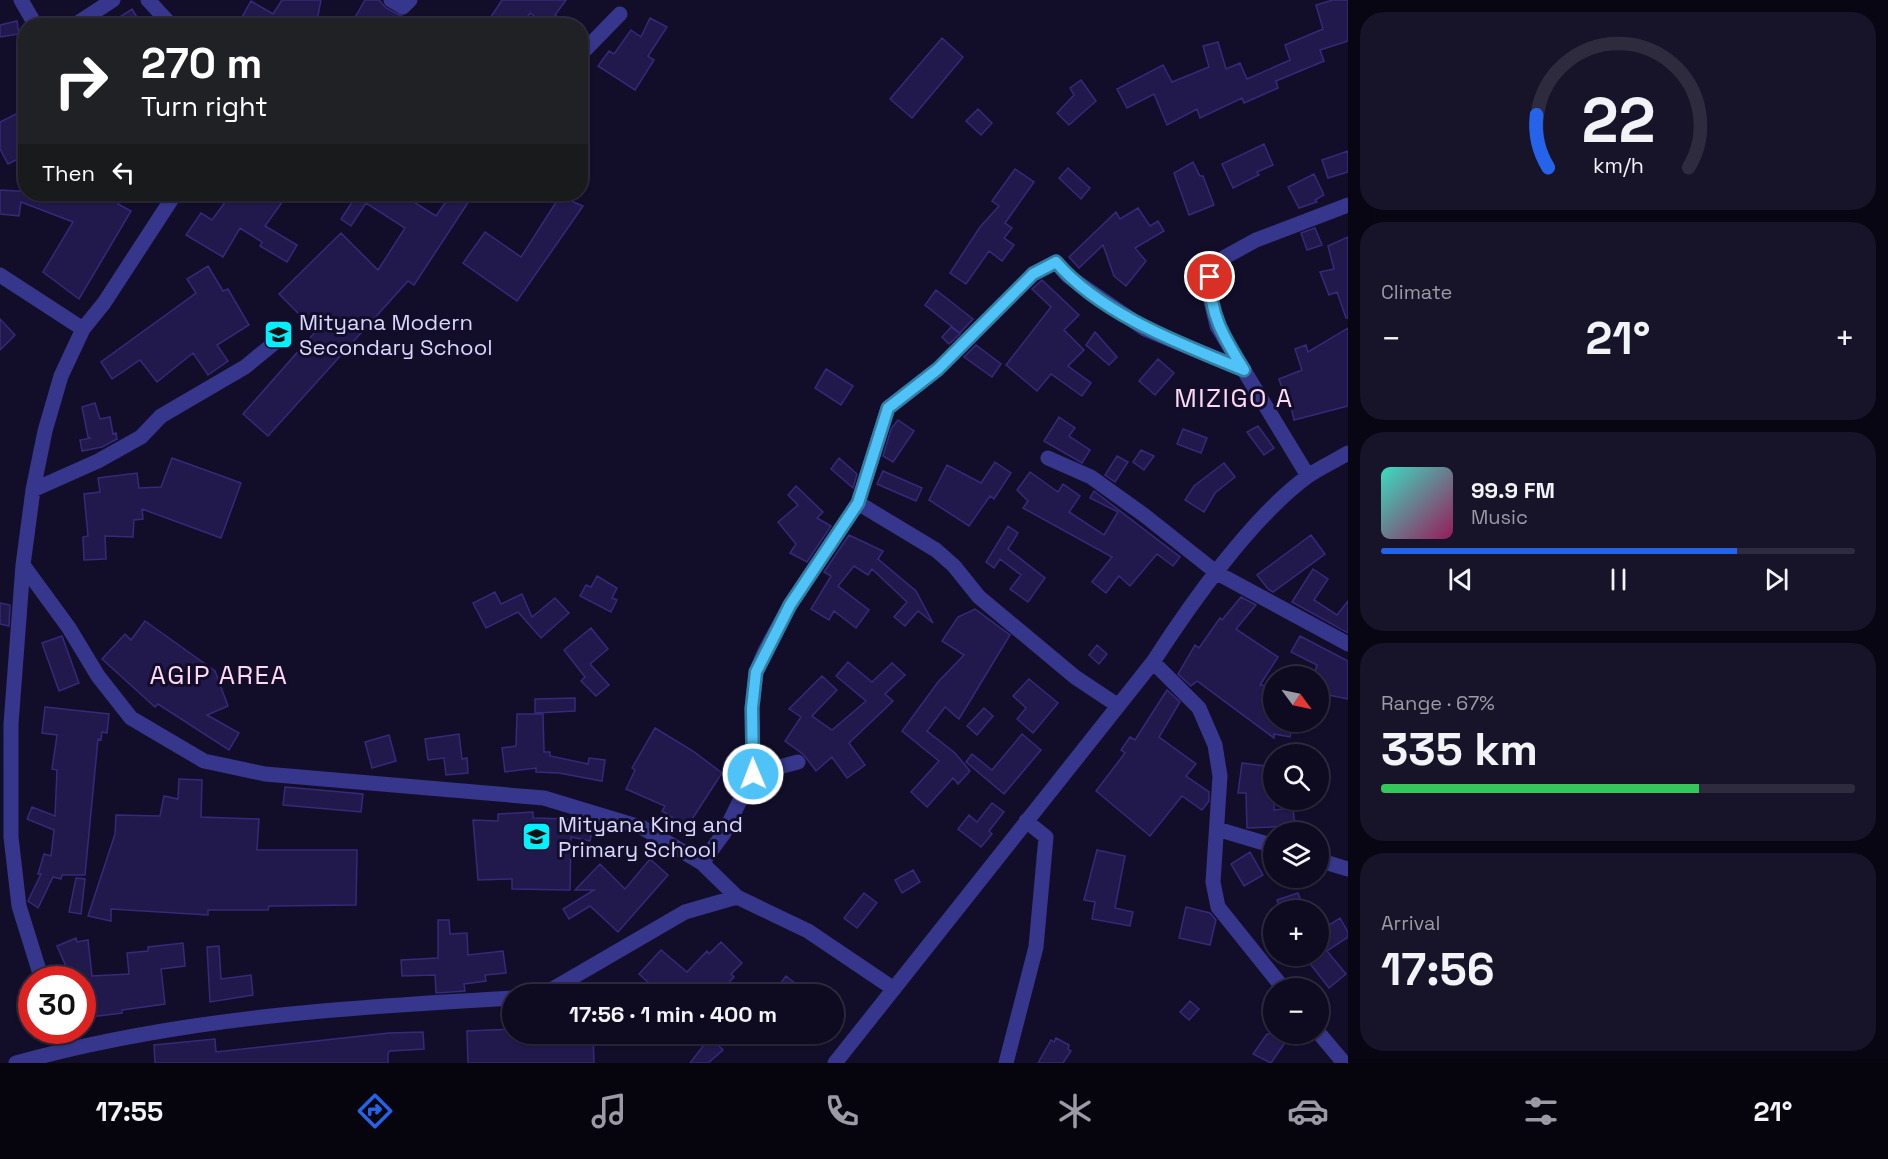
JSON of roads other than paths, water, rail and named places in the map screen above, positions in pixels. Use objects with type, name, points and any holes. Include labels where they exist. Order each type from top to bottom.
[{"type":"street","points":[[21,0],[31,18]]},
{"type":"street","points":[[86,18],[113,0]]},
{"type":"street","points":[[148,0],[165,18]]},
{"type":"street","points":[[391,0],[403,7],[410,0]]},
{"type":"street","points":[[588,47],[620,14]]},
{"type":"street","points":[[38,966],[19,906],[11,837],[11,724],[23,565],[33,490],[45,431],[61,375],[83,329],[104,303],[170,201]]},
{"type":"street","points":[[1308,476],[1218,326],[1210,297],[1210,277],[1225,257],[1246,246],[1348,205]]},
{"type":"street","points":[[702,863],[724,833],[753,774],[752,708],[756,672],[790,605],[858,503],[888,408],[938,369],[1033,274],[1056,262],[1068,276],[1145,329],[1244,370]]},
{"type":"street","points":[[0,275],[83,329]]},
{"type":"street","points":[[33,490],[98,461],[141,437],[161,416],[245,367],[284,335]]},
{"type":"street","points":[[835,1063],[1153,662],[1217,573],[1274,508],[1308,476],[1348,453]]},
{"type":"street","points":[[1048,458],[1091,477],[1144,514],[1217,573],[1348,644]]},
{"type":"street","points":[[858,503],[936,550],[954,566],[979,597],[1075,677],[1117,705]]},
{"type":"street","points":[[23,565],[69,628],[98,676],[131,718],[204,761],[265,774],[544,798],[598,812],[643,828],[702,863],[737,897],[808,931],[894,988]]},
{"type":"street","points":[[1153,662],[1198,708],[1215,745],[1220,776],[1213,882],[1218,907],[1275,978]]},
{"type":"street","points":[[753,774],[798,762]]},
{"type":"street","points":[[1006,1063],[1036,947],[1046,837],[1026,821]]},
{"type":"street","points":[[1217,829],[1263,843]]},
{"type":"street","points":[[1329,863],[1348,869]]},
{"type":"street","points":[[561,984],[685,912],[737,897]]},
{"type":"street","points":[[16,1063],[69,1048],[267,1014],[502,999]]},
{"type":"street","points":[[67,1044],[69,1048]]},
{"type":"street","points":[[1328,1044],[1344,1063]]},
{"type":"place","name":"Mityana Modern Secondary School","points":[[278,335]]},
{"type":"place","name":"Mityana King and Primary School","points":[[537,837]]},
{"type":"district","name":"MIZIGO A","points":[[1234,398]]},
{"type":"district","name":"AGIP AREA","points":[[219,675]]}]
